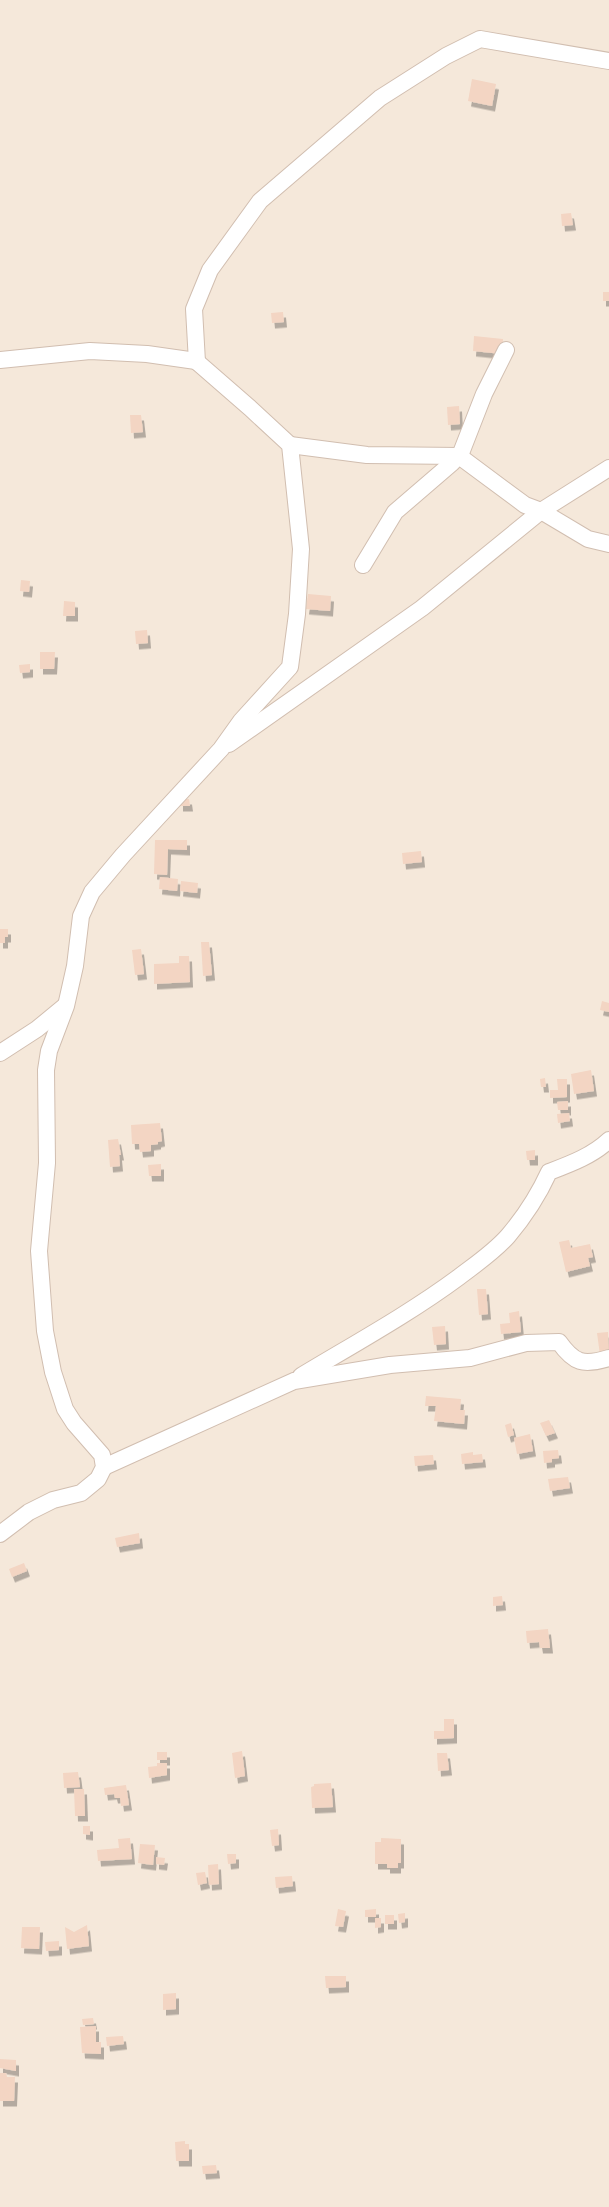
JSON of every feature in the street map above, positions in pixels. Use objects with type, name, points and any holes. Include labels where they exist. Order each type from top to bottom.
[{"type":"street","points":[[197,362],[194,309],[210,270],[260,202],[380,98],[446,56],[480,39],[609,61]]},
{"type":"street","points":[[363,565],[395,512],[459,456],[466,443],[484,394],[506,350]]},
{"type":"street","points":[[0,360],[90,351],[147,354],[197,362],[290,445],[367,455],[459,456],[525,505],[541,511],[588,539],[609,544]]},
{"type":"street","points":[[0,1534],[29,1512],[53,1500],[81,1493],[98,1479],[104,1467],[102,1455],[74,1423],[65,1409],[59,1392],[45,1331],[40,1276],[40,1234],[47,1164],[46,1070],[49,1051],[66,1006],[75,966],[81,916],[92,892],[134,842],[221,750],[241,720],[290,667],[297,614],[301,549],[290,445]]},
{"type":"street","points":[[221,750],[422,608],[541,511],[609,468]]},
{"type":"street","points":[[0,1053],[37,1029],[66,1006]]},
{"type":"street","points":[[104,1467],[294,1381],[391,1322],[446,1286],[492,1252],[508,1236],[536,1200],[549,1172],[573,1163],[600,1148],[609,1140]]},
{"type":"street","points":[[294,1381],[390,1364],[470,1358],[526,1343],[559,1342],[571,1358],[592,1364],[609,1358]]},
{"type":"shaded area","points":[[0,0],[609,0],[609,2207],[0,2207]]},
{"type":"building","points":[[472,79],[496,84],[492,106],[468,101]]},
{"type":"building","points":[[571,213],[573,225],[562,226],[561,214]]},
{"type":"building","points":[[603,292],[609,292],[609,301],[603,301]]},
{"type":"building","points":[[283,312],[284,322],[272,323],[271,313]]},
{"type":"building","points":[[474,336],[503,339],[502,354],[473,351]]},
{"type":"building","points":[[459,406],[460,424],[448,425],[447,407]]},
{"type":"building","points":[[130,415],[141,415],[143,432],[131,433]]},
{"type":"building","points":[[21,580],[30,581],[29,592],[20,591]]},
{"type":"building","points":[[308,594],[331,596],[330,611],[306,609]]},
{"type":"building","points":[[64,601],[75,602],[75,616],[63,616]]},
{"type":"building","points":[[147,630],[148,643],[136,644],[135,631]]},
{"type":"building","points":[[40,652],[55,652],[54,669],[40,669]]},
{"type":"building","points":[[30,664],[30,672],[20,673],[19,665]]},
{"type":"building","points":[[180,799],[189,799],[190,806],[180,806]]},
{"type":"building","points":[[155,840],[187,840],[187,850],[168,849],[167,875],[154,874]]},
{"type":"building","points":[[421,851],[422,862],[403,864],[402,853]]},
{"type":"building","points":[[160,877],[178,879],[177,891],[159,889]]},
{"type":"building","points":[[181,881],[198,883],[197,893],[180,891]]},
{"type":"building","points":[[0,929],[8,929],[8,937],[5,937],[5,943],[0,943]]},
{"type":"building","points":[[201,942],[209,942],[212,975],[203,976]]},
{"type":"building","points":[[141,949],[144,974],[135,975],[132,950]]},
{"type":"building","points":[[179,956],[189,956],[190,982],[154,984],[154,964],[179,963]]},
{"type":"building","points":[[602,1001],[609,1003],[609,1012],[600,1010]]},
{"type":"building","points":[[591,1070],[594,1091],[574,1094],[571,1074]]},
{"type":"building","points":[[545,1078],[546,1087],[541,1087],[540,1079]]},
{"type":"building","points":[[557,1079],[567,1079],[567,1097],[550,1098],[550,1090],[558,1090]]},
{"type":"building","points":[[568,1101],[568,1110],[558,1110],[557,1102]]},
{"type":"building","points":[[569,1113],[570,1121],[558,1123],[557,1114]]},
{"type":"building","points":[[160,1123],[162,1141],[151,1145],[151,1151],[140,1152],[139,1144],[132,1144],[131,1125]]},
{"type":"building","points":[[118,1139],[121,1155],[119,1155],[120,1166],[110,1167],[108,1140]]},
{"type":"building","points":[[535,1150],[535,1160],[527,1160],[526,1151]]},
{"type":"building","points":[[161,1164],[161,1176],[149,1176],[148,1165]]},
{"type":"building","points":[[569,1240],[571,1248],[590,1244],[593,1257],[588,1258],[590,1266],[566,1272],[559,1242]]},
{"type":"building","points":[[477,1289],[486,1289],[488,1314],[479,1315]]},
{"type":"building","points":[[519,1311],[521,1332],[501,1334],[500,1324],[510,1323],[509,1313]]},
{"type":"building","points":[[445,1326],[446,1344],[434,1345],[432,1327]]},
{"type":"building","points":[[608,1332],[609,1353],[600,1355],[597,1333]]},
{"type":"building","points":[[426,1396],[461,1399],[460,1410],[465,1410],[464,1424],[434,1421],[436,1406],[425,1406]]},
{"type":"building","points":[[549,1420],[555,1433],[546,1436],[540,1423]]},
{"type":"building","points":[[511,1423],[514,1435],[508,1437],[505,1425]]},
{"type":"building","points":[[530,1434],[533,1451],[517,1454],[514,1438]]},
{"type":"building","points":[[558,1450],[559,1458],[552,1459],[552,1462],[544,1463],[543,1451]]},
{"type":"building","points":[[473,1452],[473,1455],[482,1454],[483,1462],[462,1464],[461,1454]]},
{"type":"building","points":[[433,1455],[434,1464],[415,1466],[414,1456]]},
{"type":"building","points":[[568,1477],[570,1488],[550,1491],[548,1479]]},
{"type":"building","points":[[139,1533],[140,1543],[117,1547],[115,1538]]},
{"type":"building","points":[[24,1563],[27,1571],[12,1577],[9,1569]]},
{"type":"building","points":[[502,1596],[503,1605],[493,1606],[493,1597]]},
{"type":"building","points":[[548,1629],[550,1648],[540,1648],[539,1642],[527,1643],[526,1631]]},
{"type":"building","points":[[444,1719],[454,1719],[454,1738],[434,1739],[434,1731],[444,1731]]},
{"type":"building","points":[[242,1751],[245,1776],[235,1778],[232,1753]]},
{"type":"building","points":[[157,1752],[167,1752],[167,1760],[157,1760]]},
{"type":"building","points":[[437,1753],[447,1753],[449,1770],[438,1771]]},
{"type":"building","points":[[157,1763],[167,1763],[167,1775],[149,1778],[148,1767],[157,1766]]},
{"type":"building","points":[[78,1772],[80,1787],[64,1788],[63,1773]]},
{"type":"building","points":[[331,1783],[333,1807],[312,1808],[311,1787],[314,1784]]},
{"type":"building","points":[[126,1785],[129,1805],[121,1806],[120,1798],[115,1798],[114,1794],[105,1795],[104,1788]]},
{"type":"building","points":[[74,1789],[84,1789],[85,1816],[75,1816]]},
{"type":"building","points":[[83,1826],[90,1826],[90,1835],[83,1834]]},
{"type":"building","points":[[278,1829],[279,1845],[272,1846],[270,1830]]},
{"type":"building","points":[[130,1838],[132,1859],[98,1861],[97,1850],[119,1848],[118,1839]]},
{"type":"building","points":[[381,1838],[401,1839],[401,1863],[398,1863],[398,1868],[387,1868],[387,1864],[375,1864],[375,1842],[381,1842]]},
{"type":"building","points":[[140,1844],[155,1845],[153,1865],[138,1863]]},
{"type":"building","points":[[227,1854],[236,1854],[236,1863],[228,1864]]},
{"type":"building","points":[[156,1857],[165,1858],[164,1865],[156,1864]]},
{"type":"building","points":[[218,1864],[219,1884],[209,1885],[208,1865]]},
{"type":"building","points":[[205,1872],[207,1883],[198,1885],[196,1873]]},
{"type":"building","points":[[292,1876],[293,1886],[276,1888],[275,1877]]},
{"type":"building","points":[[338,1909],[346,1911],[343,1927],[335,1926]]},
{"type":"building","points":[[376,1909],[376,1917],[365,1917],[365,1910]]},
{"type":"building","points":[[405,1913],[405,1922],[399,1923],[398,1914]]},
{"type":"building","points":[[385,1915],[394,1915],[394,1924],[385,1924]]},
{"type":"building","points":[[375,1918],[381,1918],[381,1927],[375,1928]]},
{"type":"building","points":[[87,1925],[89,1946],[67,1949],[65,1927],[74,1932]]},
{"type":"building","points":[[22,1927],[40,1927],[39,1949],[21,1948]]},
{"type":"building","points":[[59,1941],[59,1950],[46,1951],[45,1942]]},
{"type":"building","points":[[325,1976],[346,1976],[346,1987],[326,1988]]},
{"type":"building","points":[[176,1993],[176,2009],[163,2010],[163,1994]]},
{"type":"building","points":[[93,2018],[94,2024],[83,2025],[82,2019]]},
{"type":"building","points":[[96,2026],[96,2042],[101,2042],[101,2054],[82,2053],[80,2027]]},
{"type":"building","points":[[123,2036],[124,2044],[107,2046],[106,2037]]},
{"type":"building","points":[[0,2059],[16,2060],[16,2071],[0,2068]]},
{"type":"building","points":[[0,2073],[6,2073],[7,2077],[15,2077],[14,2101],[0,2101]]},
{"type":"building","points":[[185,2141],[185,2144],[189,2144],[189,2161],[176,2161],[175,2142]]},
{"type":"building","points":[[216,2165],[217,2173],[203,2174],[202,2166]]}]
